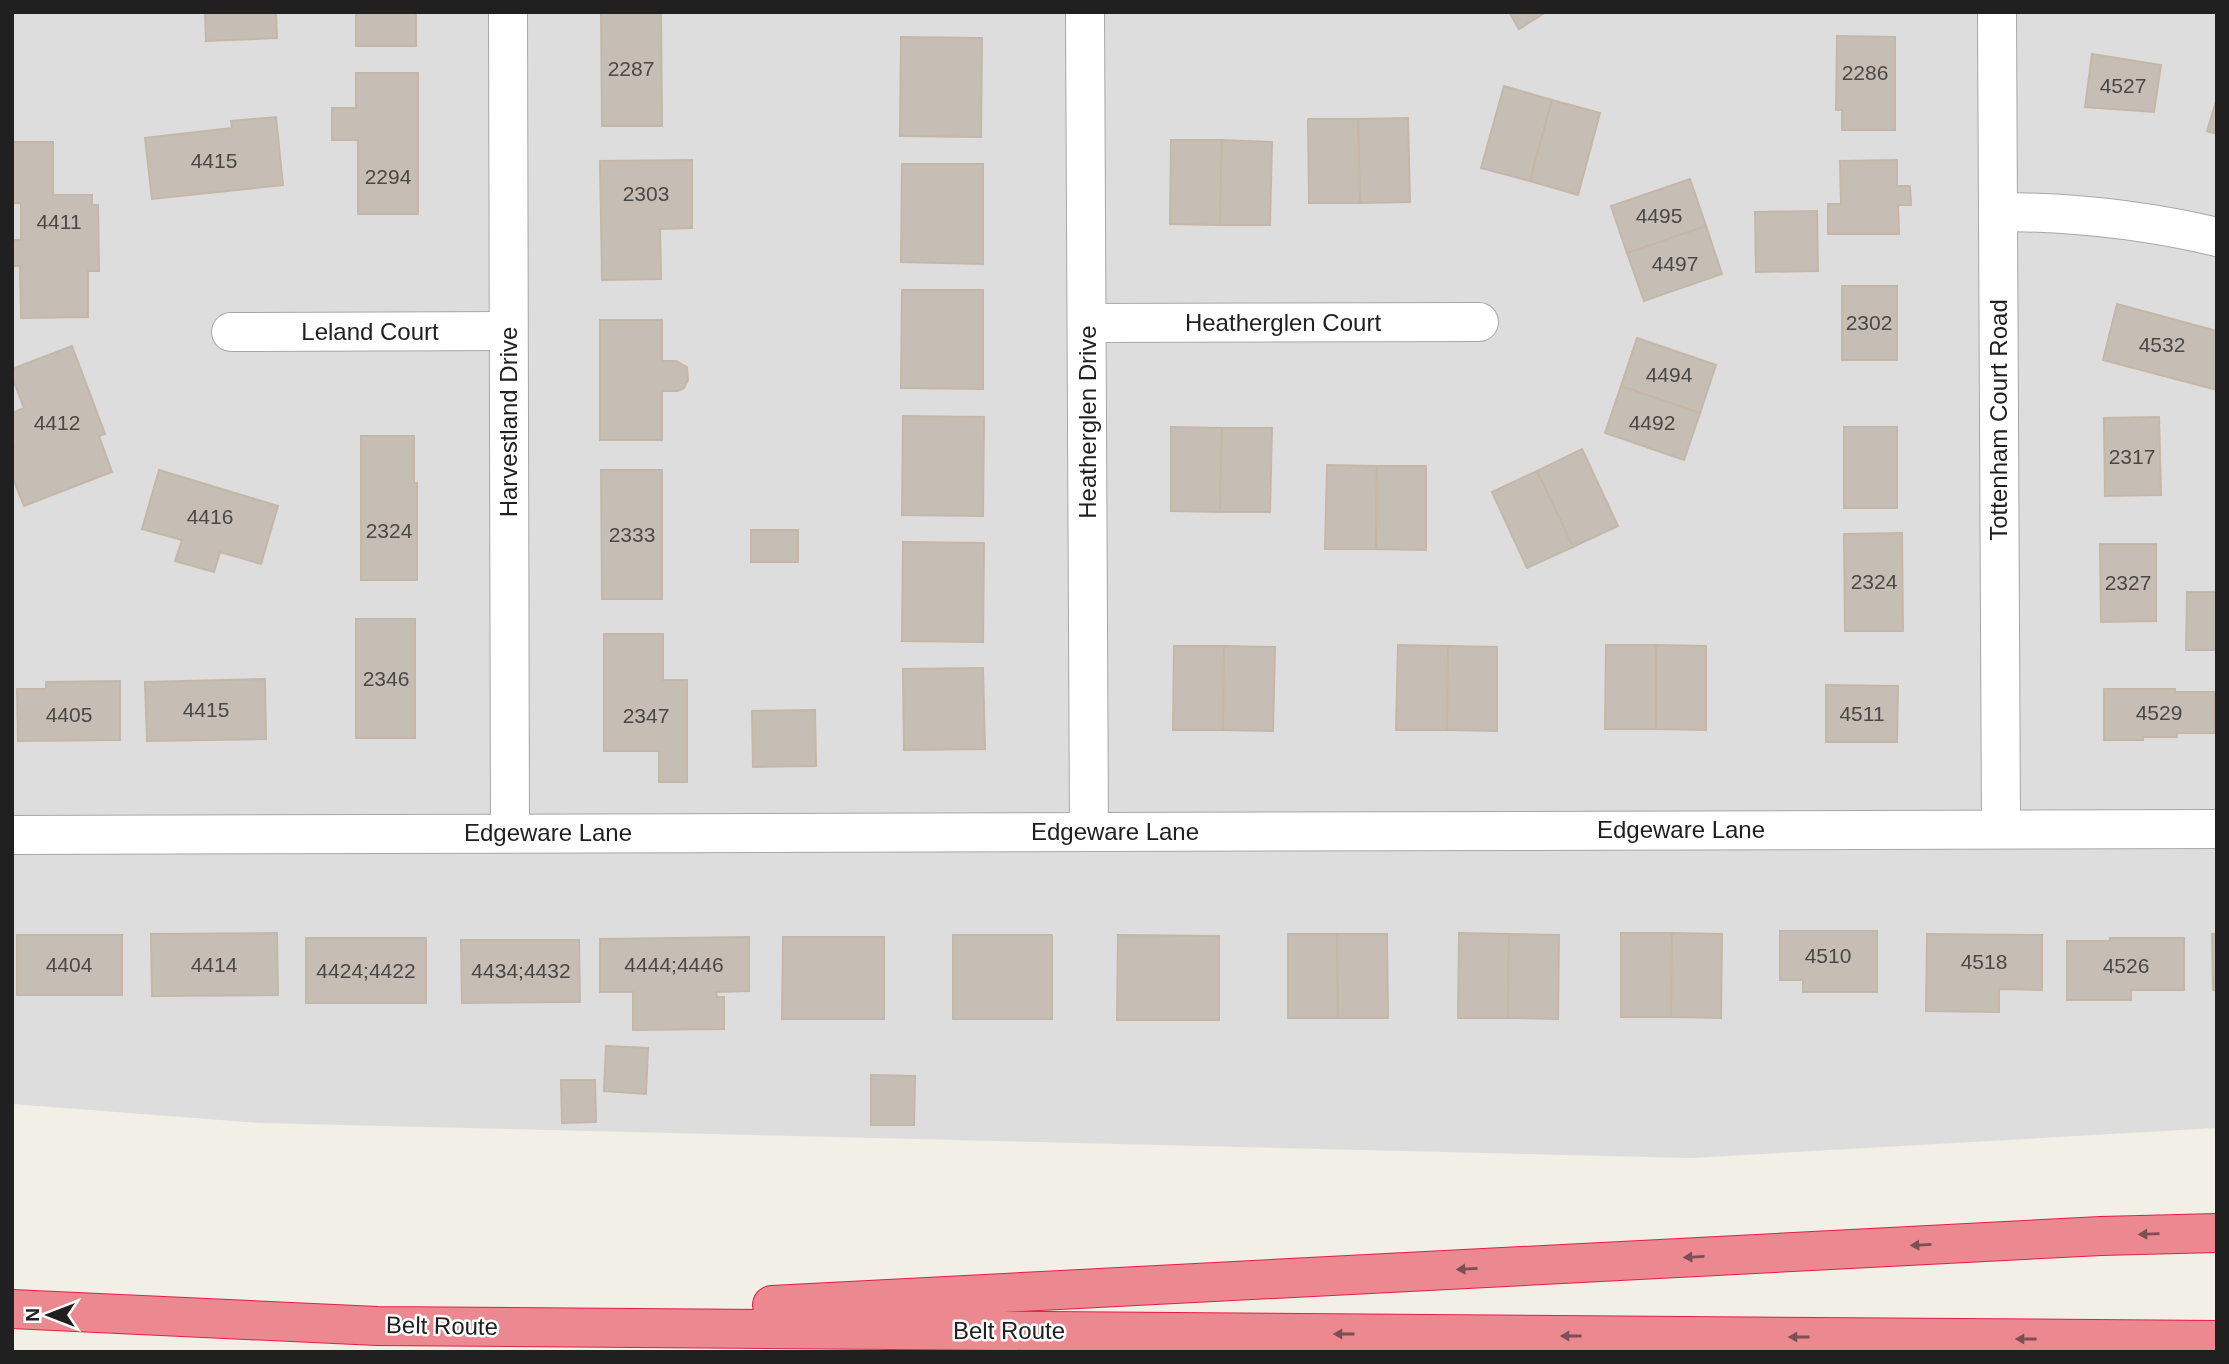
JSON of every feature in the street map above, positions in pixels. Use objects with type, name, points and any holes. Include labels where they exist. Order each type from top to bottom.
[{"type":"highway","points":[[377,1326],[2073,1237],[2217,1233]]},
{"type":"highway","name":"Belt Route","points":[[12,1309],[377,1326],[2217,1340]]},
{"type":"street","name":"Harvestland Drive","points":[[508,12],[510,833]]},
{"type":"street","name":"Heatherglen Drive","points":[[1085,12],[1089,832]]},
{"type":"street","name":"Tottenham Court Road","points":[[1997,12],[2001,828]]},
{"type":"street","points":[[1998,212],[2116,218],[2217,237]]},
{"type":"street","name":"Heatherglen Court","points":[[1087,323],[1479,322]]},
{"type":"street","name":"Leland Court","points":[[231,332],[508,331]]},
{"type":"street","name":"Edgeware Lane","points":[[12,835],[2217,829]]},
{"type":"shaded area","points":[[12,12],[2217,12],[2217,1128],[1691,1158],[260,1123],[12,1104]]},
{"type":"building","points":[[205,12],[276,12],[277,38],[206,41]]},
{"type":"building","points":[[356,12],[416,12],[416,46],[356,46]]},
{"type":"building","points":[[601,12],[661,12],[662,126],[602,126]]},
{"type":"building","points":[[1509,12],[1546,12],[1519,29]]},
{"type":"building","points":[[1837,36],[1895,37],[1895,130],[1842,130],[1842,110],[1836,110]]},
{"type":"building","points":[[901,37],[982,38],[981,137],[900,136]]},
{"type":"building","points":[[2092,54],[2161,65],[2154,112],[2085,107]]},
{"type":"building","points":[[356,73],[418,73],[418,214],[358,214],[358,140],[332,140],[332,108],[356,108]]},
{"type":"building","points":[[1504,86],[1552,100],[1530,181],[1481,168]]},
{"type":"building","points":[[2217,98],[2217,134],[2207,131]]},
{"type":"building","points":[[1552,100],[1600,113],[1578,195],[1530,181]]},
{"type":"building","points":[[276,117],[283,185],[152,199],[145,138],[232,128],[231,121]]},
{"type":"building","points":[[1408,118],[1410,202],[1360,203],[1358,119]]},
{"type":"building","points":[[1308,119],[1358,119],[1360,203],[1309,203]]},
{"type":"building","points":[[1171,140],[1222,140],[1220,225],[1170,224]]},
{"type":"building","points":[[1222,140],[1272,142],[1270,225],[1220,225]]},
{"type":"building","points":[[12,142],[53,142],[53,195],[92,195],[92,205],[98,205],[99,271],[88,271],[88,317],[21,318],[20,266],[13,266],[13,240],[21,240],[21,203],[12,203]]},
{"type":"building","points":[[692,160],[692,228],[660,229],[661,279],[602,280],[600,161]]},
{"type":"building","points":[[1897,160],[1897,186],[1910,186],[1911,205],[1898,205],[1899,234],[1828,234],[1828,204],[1841,204],[1840,161]]},
{"type":"building","points":[[902,164],[983,164],[983,264],[901,262]]},
{"type":"building","points":[[1690,179],[1706,226],[1627,253],[1611,206]]},
{"type":"building","points":[[1817,211],[1818,271],[1756,272],[1755,212]]},
{"type":"building","points":[[1706,226],[1722,274],[1644,301],[1627,253]]},
{"type":"building","points":[[1842,286],[1897,286],[1897,360],[1842,360]]},
{"type":"building","points":[[902,290],[983,290],[983,389],[901,388]]},
{"type":"building","points":[[2117,304],[2217,331],[2217,390],[2103,360]]},
{"type":"building","points":[[600,320],[662,320],[662,361],[676,361],[687,367],[688,380],[684,388],[678,391],[662,391],[662,440],[600,440]]},
{"type":"building","points":[[1637,338],[1716,365],[1700,413],[1621,386]]},
{"type":"building","points":[[72,346],[105,434],[99,436],[112,472],[24,506],[12,476],[12,413],[24,408],[12,377],[12,369]]},
{"type":"building","points":[[1621,386],[1700,413],[1684,460],[1605,433]]},
{"type":"building","points":[[903,416],[984,417],[983,516],[902,515]]},
{"type":"building","points":[[2159,417],[2161,495],[2105,496],[2104,418]]},
{"type":"building","points":[[1171,427],[1222,428],[1220,512],[1171,511]]},
{"type":"building","points":[[1844,427],[1897,427],[1897,508],[1844,508]]},
{"type":"building","points":[[1222,428],[1272,428],[1270,512],[1220,512]]},
{"type":"building","points":[[361,436],[414,436],[417,580],[361,580]]},
{"type":"building","points":[[1582,449],[1618,526],[1573,547],[1537,471]]},
{"type":"building","points":[[1327,465],[1377,466],[1376,549],[1325,549]]},
{"type":"building","points":[[1377,466],[1426,466],[1426,550],[1376,549]]},
{"type":"building","points":[[159,470],[278,506],[261,564],[220,552],[214,572],[175,561],[182,540],[142,529]]},
{"type":"building","points":[[601,470],[662,470],[662,599],[602,599]]},
{"type":"building","points":[[1537,471],[1573,547],[1527,568],[1492,492]]},
{"type":"building","points":[[751,530],[798,530],[798,562],[751,562]]},
{"type":"building","points":[[1902,533],[1903,631],[1845,631],[1844,534]]},
{"type":"building","points":[[903,542],[984,543],[983,642],[902,641]]},
{"type":"building","points":[[2100,544],[2156,544],[2156,621],[2101,622]]},
{"type":"building","points":[[2187,592],[2217,592],[2217,650],[2186,650]]},
{"type":"building","points":[[356,619],[415,619],[415,738],[356,738]]},
{"type":"building","points":[[604,634],[663,634],[663,680],[687,680],[687,782],[659,782],[659,751],[604,751]]},
{"type":"building","points":[[1398,645],[1448,646],[1447,730],[1396,730]]},
{"type":"building","points":[[1606,645],[1656,645],[1656,729],[1605,729]]},
{"type":"building","points":[[1656,645],[1706,646],[1706,730],[1656,729]]},
{"type":"building","points":[[1174,646],[1224,646],[1223,730],[1173,730]]},
{"type":"building","points":[[1224,646],[1275,647],[1273,731],[1223,730]]},
{"type":"building","points":[[1448,646],[1497,647],[1497,731],[1447,730]]},
{"type":"building","points":[[983,668],[985,749],[904,750],[903,669]]},
{"type":"building","points":[[265,679],[266,739],[147,741],[145,682]]},
{"type":"building","points":[[120,681],[120,740],[18,741],[17,689],[46,689],[46,682]]},
{"type":"building","points":[[1826,685],[1898,686],[1897,742],[1826,742]]},
{"type":"building","points":[[2104,689],[2214,692],[2214,733],[2177,733],[2177,737],[2143,737],[2143,740],[2104,740]]},
{"type":"building","points":[[815,710],[816,766],[753,767],[752,711]]},
{"type":"building","points":[[1780,931],[1877,931],[1877,992],[1803,992],[1803,980],[1780,980]]},
{"type":"building","points":[[277,933],[278,995],[152,996],[151,934]]},
{"type":"building","points":[[1459,933],[1509,934],[1508,1018],[1458,1018]]},
{"type":"building","points":[[1621,933],[1672,933],[1671,1017],[1621,1017]]},
{"type":"building","points":[[1672,933],[1722,934],[1721,1018],[1671,1017]]},
{"type":"building","points":[[1288,934],[1337,934],[1338,1018],[1288,1018]]},
{"type":"building","points":[[1337,934],[1387,934],[1388,1018],[1338,1018]]},
{"type":"building","points":[[1509,934],[1559,935],[1558,1019],[1508,1018]]},
{"type":"building","points":[[1927,934],[2042,935],[2042,990],[1999,989],[1999,1012],[1926,1011]]},
{"type":"building","points":[[2212,934],[2217,934],[2217,990],[2213,990]]},
{"type":"building","points":[[17,935],[122,935],[122,995],[17,995]]},
{"type":"building","points":[[953,935],[1052,935],[1052,1019],[953,1019]]},
{"type":"building","points":[[1118,935],[1219,936],[1219,1020],[1117,1020]]},
{"type":"building","points":[[749,937],[749,991],[716,992],[717,997],[724,997],[724,1029],[633,1030],[633,992],[600,992],[600,939]]},
{"type":"building","points":[[783,937],[884,937],[884,1019],[782,1019]]},
{"type":"building","points":[[306,938],[426,938],[426,1003],[306,1003]]},
{"type":"building","points":[[2110,938],[2184,938],[2184,990],[2131,990],[2131,1000],[2067,1000],[2067,941],[2110,941]]},
{"type":"building","points":[[461,940],[579,940],[580,1002],[462,1003]]},
{"type":"building","points":[[606,1046],[648,1048],[646,1094],[604,1091]]},
{"type":"building","points":[[871,1075],[915,1076],[914,1125],[871,1125]]},
{"type":"building","points":[[561,1080],[595,1080],[596,1122],[562,1123]]}]
